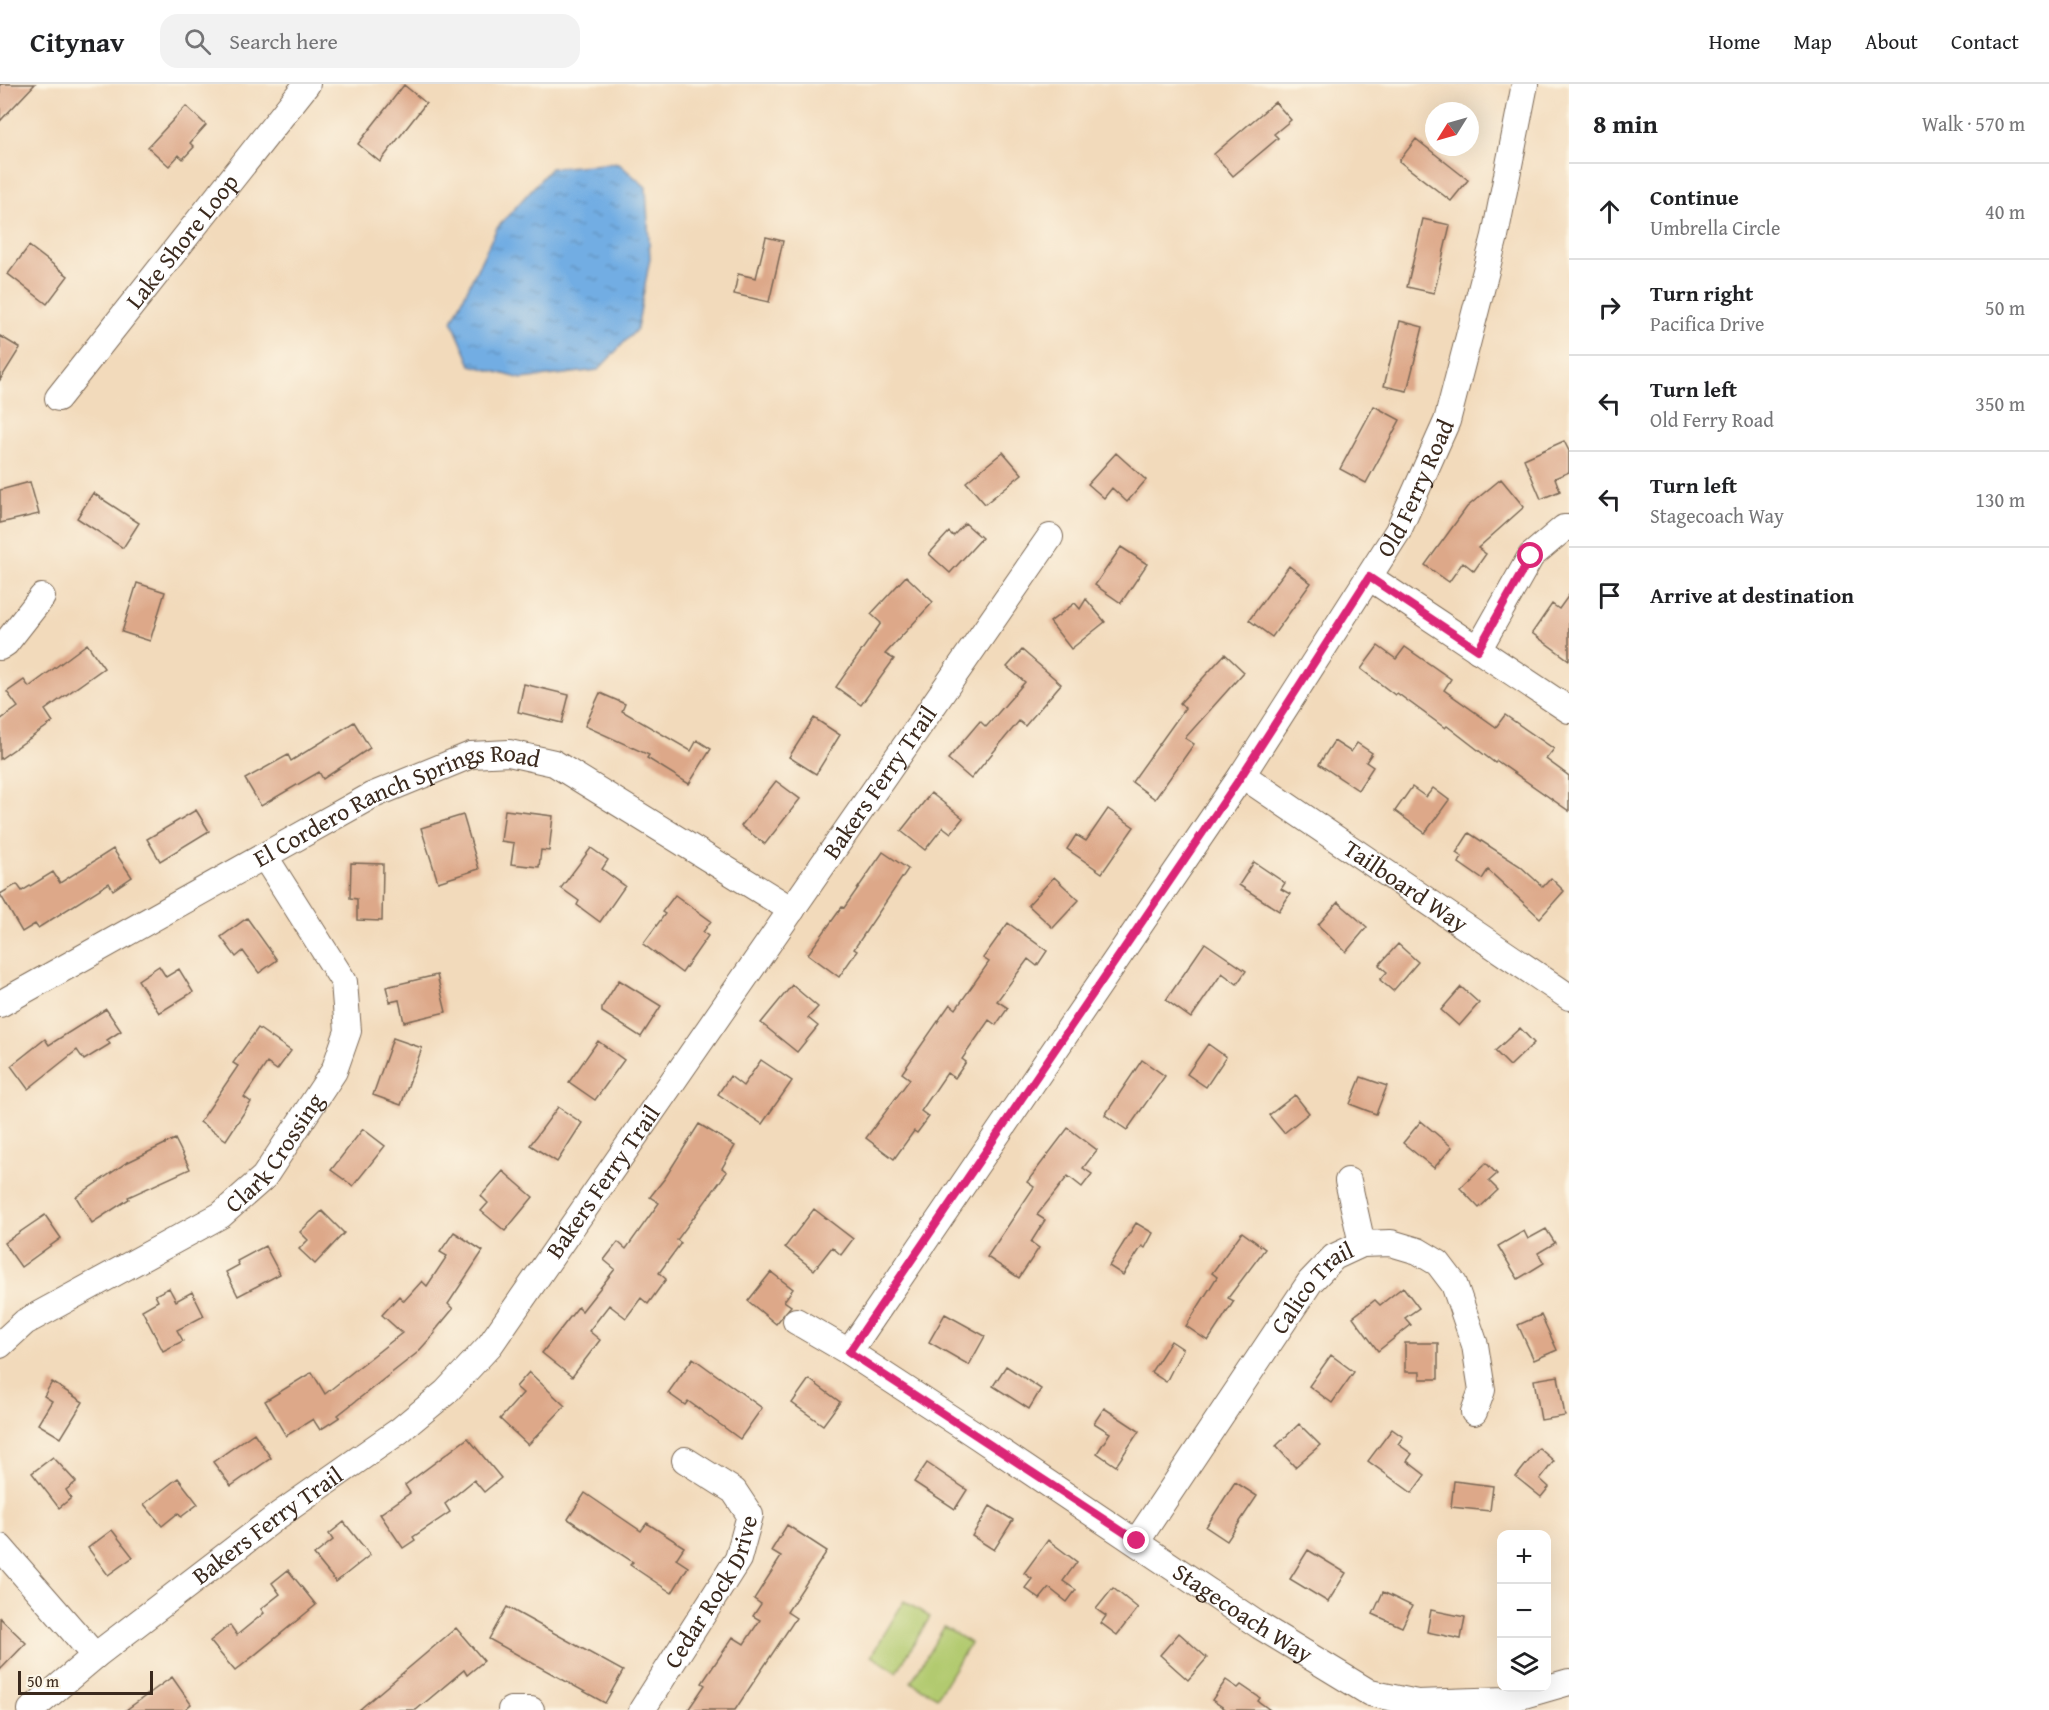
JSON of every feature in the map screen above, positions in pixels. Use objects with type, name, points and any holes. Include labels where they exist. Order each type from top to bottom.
[{"type":"street","name":"Lake Shore Loop","points":[[58,399],[307,84]]},
{"type":"street","name":"Old Ferry Road","points":[[849,1352],[1242,775],[1398,531],[1447,421],[1495,236],[1525,84]]},
{"type":"street","points":[[1478,650],[1531,556],[1564,528],[1569,528]]},
{"type":"street","name":"Bakers Ferry Trail","points":[[31,1710],[95,1656],[279,1515],[399,1431],[446,1392],[490,1345],[1050,537]]},
{"type":"street","points":[[1369,577],[1569,710]]},
{"type":"street","points":[[0,647],[6,643],[42,597]]},
{"type":"street","name":"El Cordero Ranch Springs Road","points":[[0,1004],[371,796],[471,755],[509,753],[554,763],[792,910]]},
{"type":"street","name":"Tailboard Way","points":[[1242,775],[1569,997]]},
{"type":"street","name":"Clark Crossing","points":[[0,1345],[25,1322],[221,1215],[264,1177],[334,1071],[348,1031],[344,982],[265,857]]},
{"type":"street","points":[[1348,1181],[1362,1245]]},
{"type":"street","name":"Calico Trail","points":[[1137,1541],[1310,1282],[1335,1257],[1362,1245],[1391,1243],[1418,1251],[1438,1263],[1454,1284],[1465,1311],[1477,1356],[1482,1390],[1474,1412]]},
{"type":"street","name":"Stagecoach Way","points":[[796,1322],[849,1352],[1137,1541],[1260,1626],[1370,1694],[1417,1706],[1506,1700],[1569,1682]]},
{"type":"street","name":"Cedar Rock Drive","points":[[642,1710],[738,1559],[750,1515],[734,1491],[685,1460]]},
{"type":"street","points":[[0,1547],[95,1656]]},
{"type":"street","points":[[511,1710],[531,1710]]},
{"type":"green space","points":[[904,1601],[930,1617],[897,1672],[871,1656]]},
{"type":"green space","points":[[944,1627],[970,1643],[937,1697],[911,1682]]},
{"type":"water","points":[[618,163],[646,187],[650,258],[637,329],[598,370],[522,379],[471,365],[452,321],[497,228],[551,168]]},
{"type":"building","points":[[0,84],[35,84],[0,121]]},
{"type":"building","points":[[404,85],[426,103],[380,162],[358,144]]},
{"type":"building","points":[[1275,102],[1291,120],[1274,134],[1278,138],[1233,176],[1214,154]]},
{"type":"building","points":[[186,106],[206,125],[190,143],[194,147],[183,159],[179,155],[169,166],[148,147]]},
{"type":"building","points":[[1416,139],[1425,146],[1425,156],[1438,156],[1468,180],[1451,201],[1399,161]]},
{"type":"building","points":[[1423,219],[1450,225],[1434,293],[1407,287]]},
{"type":"building","points":[[766,237],[783,241],[769,302],[734,294],[738,274],[756,278]]},
{"type":"building","points":[[29,246],[68,276],[47,304],[8,274]]},
{"type":"building","points":[[1400,321],[1423,327],[1407,391],[1384,386]]},
{"type":"building","points":[[0,336],[20,348],[0,380]]},
{"type":"building","points":[[1374,406],[1400,420],[1366,483],[1340,469]]},
{"type":"building","points":[[1564,441],[1569,451],[1569,472],[1555,478],[1560,491],[1541,499],[1524,459]]},
{"type":"building","points":[[1003,452],[1022,474],[985,504],[966,482]]},
{"type":"building","points":[[1116,453],[1146,480],[1127,502],[1112,488],[1104,498],[1088,484]]},
{"type":"building","points":[[1501,479],[1524,507],[1478,548],[1486,554],[1474,571],[1463,562],[1449,582],[1425,565],[1467,507]]},
{"type":"building","points":[[30,482],[39,514],[0,523],[0,490]]},
{"type":"building","points":[[93,493],[139,523],[123,548],[77,518]]},
{"type":"building","points":[[965,523],[982,538],[950,573],[929,554],[949,532],[953,536]]},
{"type":"building","points":[[1121,547],[1147,564],[1121,603],[1095,585]]},
{"type":"building","points":[[1289,566],[1311,583],[1272,637],[1249,620]]},
{"type":"building","points":[[906,576],[933,602],[885,654],[894,659],[861,705],[836,687],[881,623],[871,614]]},
{"type":"building","points":[[137,583],[165,592],[150,641],[122,632]]},
{"type":"building","points":[[1569,595],[1569,660],[1532,633],[1552,604],[1559,609]]},
{"type":"building","points":[[1086,599],[1105,622],[1071,649],[1050,622],[1075,603],[1080,609]]},
{"type":"building","points":[[87,644],[104,668],[45,710],[53,722],[0,759],[0,720],[18,707],[7,692],[24,680],[29,687]]},
{"type":"building","points":[[1378,646],[1396,659],[1405,647],[1451,679],[1444,690],[1496,727],[1505,715],[1554,749],[1546,759],[1569,776],[1569,811],[1497,761],[1495,763],[1447,726],[1445,728],[1397,693],[1395,695],[1361,669]]},
{"type":"building","points":[[1022,650],[1061,684],[1025,726],[1019,721],[971,779],[948,759],[980,721],[986,727],[1025,682],[1007,667]]},
{"type":"building","points":[[1225,654],[1244,672],[1185,738],[1194,744],[1155,799],[1132,782],[1185,708],[1180,703]]},
{"type":"building","points":[[524,684],[569,695],[562,723],[518,712]]},
{"type":"building","points":[[600,693],[625,704],[622,711],[691,751],[697,740],[711,749],[689,784],[647,758],[649,755],[585,726]]},
{"type":"building","points":[[814,718],[840,735],[816,774],[789,757]]},
{"type":"building","points":[[354,722],[370,748],[323,779],[319,772],[261,806],[245,779],[288,755],[291,761]]},
{"type":"building","points":[[1334,741],[1351,752],[1357,743],[1372,753],[1366,762],[1373,767],[1358,790],[1319,764]]},
{"type":"building","points":[[776,781],[800,799],[765,844],[741,826]]},
{"type":"building","points":[[1412,787],[1426,797],[1433,788],[1449,800],[1425,833],[1395,811]]},
{"type":"building","points":[[931,793],[963,818],[951,833],[943,827],[925,850],[901,831]]},
{"type":"building","points":[[1108,809],[1134,827],[1102,873],[1067,849],[1076,835],[1086,841]]},
{"type":"building","points":[[196,810],[209,831],[160,861],[147,839]]},
{"type":"building","points":[[505,810],[553,816],[549,851],[541,850],[539,867],[511,864],[514,843],[501,841]]},
{"type":"building","points":[[463,815],[479,869],[438,882],[421,828]]},
{"type":"building","points":[[1469,833],[1520,866],[1543,887],[1551,878],[1564,891],[1540,918],[1488,870],[1482,879],[1459,863],[1462,857],[1456,853]]},
{"type":"building","points":[[591,848],[608,860],[602,869],[625,886],[600,922],[577,905],[579,901],[561,888]]},
{"type":"building","points":[[113,849],[132,877],[113,890],[109,883],[38,928],[35,924],[22,932],[0,894],[17,884],[22,891],[53,872],[60,883]]},
{"type":"building","points":[[883,852],[908,869],[854,949],[857,951],[839,977],[808,954]]},
{"type":"building","points":[[1254,862],[1285,883],[1281,889],[1290,894],[1279,911],[1239,885]]},
{"type":"building","points":[[351,863],[383,864],[382,921],[357,920],[357,899],[350,898]]},
{"type":"building","points":[[1054,877],[1079,900],[1053,928],[1028,905]]},
{"type":"building","points":[[675,895],[711,921],[703,932],[708,936],[682,973],[643,944],[665,914],[662,912]]},
{"type":"building","points":[[1338,902],[1367,927],[1346,952],[1318,925]]},
{"type":"building","points":[[247,918],[277,960],[259,973],[243,951],[236,957],[221,937]]},
{"type":"building","points":[[1008,923],[1047,951],[1037,966],[1028,959],[997,1001],[1008,1008],[996,1025],[989,1020],[962,1059],[966,1062],[955,1078],[947,1073],[921,1111],[929,1117],[917,1133],[914,1131],[894,1159],[866,1138],[910,1079],[902,1073],[950,1004],[956,1009],[989,962],[983,958]]},
{"type":"building","points":[[1205,943],[1246,971],[1237,984],[1222,973],[1191,1018],[1166,1000]]},
{"type":"building","points":[[1398,944],[1418,962],[1393,991],[1380,980],[1387,972],[1379,965]]},
{"type":"building","points":[[159,966],[166,977],[179,969],[193,992],[159,1013],[138,980]]},
{"type":"building","points":[[437,975],[446,1012],[404,1022],[399,1000],[390,1002],[386,987]]},
{"type":"building","points":[[619,980],[661,1006],[641,1037],[602,1012],[602,1007]]},
{"type":"building","points":[[792,985],[818,1007],[808,1018],[818,1026],[797,1052],[761,1023]]},
{"type":"building","points":[[1461,987],[1479,1003],[1459,1026],[1441,1010]]},
{"type":"building","points":[[106,1009],[121,1031],[107,1040],[110,1044],[84,1060],[77,1050],[28,1089],[11,1066],[45,1039],[49,1045]]},
{"type":"building","points":[[258,1028],[291,1051],[277,1070],[267,1063],[244,1097],[251,1102],[226,1140],[200,1122],[238,1066],[233,1063]]},
{"type":"building","points":[[1520,1028],[1534,1043],[1510,1066],[1495,1051]]},
{"type":"building","points":[[393,1038],[422,1048],[401,1105],[373,1095]]},
{"type":"building","points":[[598,1041],[624,1060],[595,1100],[569,1082]]},
{"type":"building","points":[[1208,1044],[1226,1057],[1206,1087],[1187,1074]]},
{"type":"building","points":[[761,1060],[792,1081],[762,1124],[718,1094],[730,1076],[743,1086]]},
{"type":"building","points":[[1142,1060],[1165,1076],[1127,1130],[1105,1115]]},
{"type":"building","points":[[1361,1077],[1387,1086],[1376,1114],[1350,1104]]},
{"type":"building","points":[[1295,1095],[1309,1113],[1284,1133],[1269,1115]]},
{"type":"building","points":[[558,1107],[582,1123],[557,1162],[530,1145]]},
{"type":"building","points":[[1421,1121],[1452,1147],[1434,1168],[1403,1143]]},
{"type":"building","points":[[699,1124],[735,1146],[722,1168],[727,1172],[677,1240],[681,1243],[659,1273],[666,1279],[648,1304],[641,1298],[626,1318],[609,1305],[589,1331],[600,1340],[572,1377],[542,1353],[578,1307],[582,1311],[615,1269],[604,1260],[618,1242],[626,1249],[659,1203],[650,1197],[665,1178]]},
{"type":"building","points":[[1068,1128],[1097,1150],[1083,1168],[1092,1174],[1082,1187],[1068,1176],[1037,1215],[1045,1220],[1031,1242],[1039,1248],[1019,1278],[987,1257],[1034,1187],[1027,1182]]},
{"type":"building","points":[[363,1129],[385,1146],[353,1186],[331,1170]]},
{"type":"building","points":[[175,1139],[190,1169],[128,1197],[129,1199],[92,1223],[76,1197],[126,1163]]},
{"type":"building","points":[[1486,1163],[1497,1174],[1489,1181],[1498,1190],[1479,1208],[1460,1188]]},
{"type":"building","points":[[503,1171],[533,1197],[505,1231],[481,1211],[488,1203],[481,1196]]},
{"type":"building","points":[[814,1209],[853,1239],[841,1255],[832,1247],[814,1270],[785,1247]]},
{"type":"building","points":[[322,1211],[344,1233],[315,1264],[299,1249],[308,1240],[300,1232]]},
{"type":"building","points":[[45,1215],[61,1238],[21,1267],[4,1243]]},
{"type":"building","points":[[1136,1223],[1153,1233],[1145,1248],[1142,1246],[1123,1275],[1109,1266]]},
{"type":"building","points":[[1546,1229],[1555,1243],[1538,1253],[1544,1263],[1518,1279],[1498,1246],[1524,1231],[1528,1239]]},
{"type":"building","points":[[454,1232],[483,1251],[448,1304],[453,1309],[435,1333],[417,1353],[338,1415],[340,1417],[320,1430],[313,1419],[286,1436],[265,1401],[312,1372],[325,1394],[402,1333],[382,1315],[399,1296],[404,1301],[422,1281],[427,1286],[447,1256],[440,1252]]},
{"type":"building","points":[[1242,1232],[1265,1249],[1228,1298],[1234,1301],[1208,1341],[1186,1326],[1217,1277],[1212,1273]]},
{"type":"building","points":[[265,1246],[280,1274],[238,1296],[226,1272],[239,1265],[237,1261]]},
{"type":"building","points":[[771,1272],[793,1289],[784,1301],[791,1306],[776,1324],[748,1301]]},
{"type":"building","points":[[1403,1287],[1419,1308],[1405,1318],[1411,1325],[1378,1351],[1353,1317],[1375,1300],[1380,1305]]},
{"type":"building","points":[[169,1288],[176,1301],[192,1292],[204,1316],[177,1330],[183,1341],[163,1351],[142,1310],[158,1301],[155,1295]]},
{"type":"building","points":[[945,1314],[985,1336],[969,1365],[929,1342]]},
{"type":"building","points":[[1541,1315],[1557,1350],[1534,1360],[1518,1325]]},
{"type":"building","points":[[1171,1341],[1183,1349],[1166,1382],[1151,1372]]},
{"type":"building","points":[[1405,1343],[1438,1343],[1438,1379],[1420,1379],[1420,1372],[1405,1372]]},
{"type":"building","points":[[1331,1355],[1354,1372],[1332,1403],[1309,1386]]},
{"type":"building","points":[[693,1358],[762,1408],[740,1439],[688,1401],[685,1405],[668,1393]]},
{"type":"building","points":[[1006,1366],[1041,1389],[1029,1409],[993,1386]]},
{"type":"building","points":[[529,1372],[565,1406],[528,1445],[500,1419],[523,1393],[516,1387]]},
{"type":"building","points":[[1558,1376],[1565,1416],[1541,1420],[1534,1380]]},
{"type":"building","points":[[809,1379],[840,1402],[823,1425],[792,1403]]},
{"type":"building","points":[[52,1382],[83,1402],[61,1438],[38,1424],[52,1401],[44,1396]]},
{"type":"building","points":[[1104,1408],[1139,1431],[1116,1466],[1097,1453],[1110,1433],[1094,1423]]},
{"type":"building","points":[[1299,1424],[1320,1445],[1295,1467],[1276,1446]]},
{"type":"building","points":[[1392,1429],[1403,1437],[1398,1444],[1412,1454],[1407,1461],[1425,1475],[1412,1493],[1368,1461]]},
{"type":"building","points":[[254,1433],[271,1458],[231,1486],[213,1462]]},
{"type":"building","points":[[468,1438],[501,1478],[484,1492],[474,1480],[445,1504],[450,1512],[413,1537],[415,1540],[403,1548],[380,1514],[410,1493],[405,1485]]},
{"type":"building","points":[[1539,1448],[1554,1461],[1540,1479],[1549,1487],[1541,1497],[1516,1477]]},
{"type":"building","points":[[53,1457],[76,1482],[66,1490],[71,1498],[59,1508],[32,1473]]},
{"type":"building","points":[[927,1463],[967,1490],[955,1509],[914,1482]]},
{"type":"building","points":[[178,1478],[198,1504],[181,1517],[178,1513],[162,1526],[144,1504]]},
{"type":"building","points":[[1454,1481],[1493,1486],[1490,1511],[1451,1507]]},
{"type":"building","points":[[1235,1482],[1257,1496],[1227,1541],[1206,1527]]},
{"type":"building","points":[[585,1493],[641,1531],[647,1523],[684,1547],[676,1559],[688,1567],[672,1593],[630,1565],[633,1562],[568,1519]]},
{"type":"building","points":[[990,1506],[1013,1520],[994,1550],[972,1536]]},
{"type":"building","points":[[344,1522],[370,1555],[336,1582],[314,1555],[333,1540],[329,1534]]},
{"type":"building","points":[[787,1525],[827,1551],[787,1612],[796,1618],[735,1710],[688,1710],[705,1685],[702,1683],[733,1637],[744,1644],[760,1620],[753,1616],[761,1604],[754,1599],[781,1557],[771,1551]]},
{"type":"building","points":[[112,1530],[133,1557],[108,1575],[88,1548]]},
{"type":"building","points":[[1048,1540],[1077,1562],[1063,1581],[1076,1590],[1067,1602],[1049,1588],[1040,1599],[1025,1588],[1032,1579],[1024,1573]]},
{"type":"building","points":[[1308,1550],[1346,1573],[1328,1602],[1290,1579]]},
{"type":"building","points":[[288,1570],[316,1605],[235,1671],[210,1641],[230,1625],[237,1635],[264,1613],[261,1609],[280,1594],[272,1583]]},
{"type":"building","points":[[1113,1588],[1138,1608],[1117,1635],[1101,1623],[1106,1616],[1096,1609]]},
{"type":"building","points":[[1383,1592],[1412,1606],[1402,1627],[1373,1614]]},
{"type":"building","points":[[507,1607],[623,1671],[605,1703],[489,1639]]},
{"type":"building","points":[[1431,1610],[1465,1617],[1461,1639],[1427,1632]]},
{"type":"building","points":[[0,1618],[26,1643],[0,1670]]},
{"type":"building","points":[[456,1628],[484,1661],[467,1675],[464,1670],[416,1710],[359,1710]]},
{"type":"building","points":[[1179,1633],[1207,1658],[1188,1680],[1160,1655]]},
{"type":"building","points":[[172,1677],[191,1704],[184,1710],[126,1710]]},
{"type":"building","points":[[1226,1680],[1238,1688],[1241,1685],[1260,1698],[1258,1701],[1270,1710],[1227,1710],[1212,1700]]},
{"type":"route","points":[[1137,1541],[849,1352],[1242,775],[1369,577],[1478,650],[1531,556]]}]
